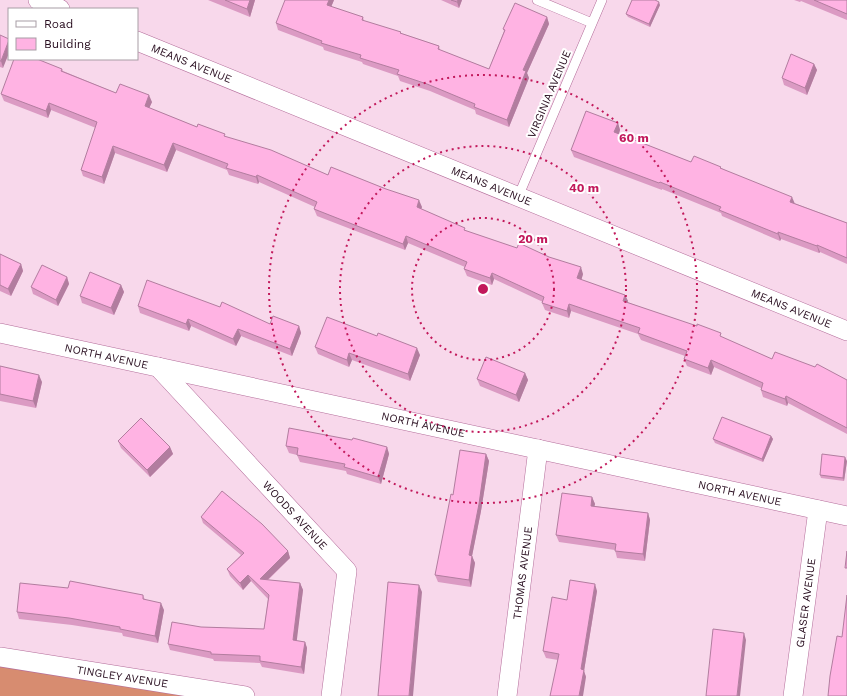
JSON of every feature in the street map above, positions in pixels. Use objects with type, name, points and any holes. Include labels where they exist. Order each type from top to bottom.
[{"type":"street","points":[[38,0],[58,8]]},
{"type":"street","name":"MEANS AVENUE","points":[[138,41],[847,331]]},
{"type":"street","name":"NORTH AVENUE","points":[[0,333],[847,516]]},
{"type":"street","name":"WOODS AVENUE","points":[[158,367],[347,571],[331,696]]},
{"type":"street","name":"THOMAS AVENUE","points":[[506,696],[538,449]]},
{"type":"street","name":"GLASER AVENUE","points":[[793,696],[818,510]]},
{"type":"street","name":"TINGLEY AVENUE","points":[[0,657],[245,696]]},
{"type":"lane","points":[[536,0],[592,23]]},
{"type":"lane","name":"VIRGINIA AVENUE","points":[[518,197],[602,0]]},
{"type":"shaded area","points":[[0,657],[245,696],[0,696]]},
{"type":"building","points":[[225,0],[250,0],[247,9]]},
{"type":"building","points":[[285,0],[329,0],[327,5],[363,17],[362,20],[439,46],[438,49],[489,69],[505,30],[503,29],[515,3],[547,17],[523,70],[526,71],[507,120],[474,107],[475,104],[427,84],[397,74],[399,70],[360,58],[361,55],[321,43],[322,41],[276,23]]},
{"type":"building","points":[[632,0],[655,0],[659,2],[649,24],[626,14]]},
{"type":"building","points":[[814,0],[847,0],[847,14]]},
{"type":"building","points":[[0,35],[8,39],[8,43],[0,61]]},
{"type":"building","points":[[791,54],[814,64],[805,88],[782,78]]},
{"type":"building","points":[[14,60],[40,60],[62,69],[61,71],[116,93],[120,84],[149,95],[145,106],[197,127],[198,124],[225,134],[224,136],[271,150],[328,175],[331,167],[386,189],[419,200],[417,207],[465,228],[464,230],[517,248],[519,243],[549,257],[581,267],[577,278],[625,295],[623,301],[721,333],[720,336],[772,359],[775,352],[815,367],[817,364],[847,380],[847,428],[786,396],[785,399],[761,390],[763,383],[711,360],[708,368],[684,359],[687,351],[638,333],[640,328],[569,304],[567,311],[542,303],[544,297],[492,273],[490,278],[464,269],[467,262],[406,236],[403,244],[314,209],[317,202],[257,175],[256,177],[226,168],[228,164],[173,143],[164,165],[113,146],[102,177],[81,170],[97,122],[49,103],[46,111],[1,94]]},
{"type":"building","points":[[586,111],[618,123],[614,132],[691,162],[694,156],[792,197],[790,202],[847,223],[847,258],[817,245],[778,232],[778,234],[719,210],[721,207],[660,182],[659,183],[571,150]]},
{"type":"building","points":[[0,254],[21,264],[8,289],[0,285]]},
{"type":"building","points":[[42,265],[67,277],[56,300],[31,287]]},
{"type":"building","points":[[90,272],[121,285],[111,308],[80,296]]},
{"type":"building","points":[[147,280],[220,307],[222,302],[270,324],[273,316],[299,326],[290,349],[238,329],[233,339],[188,319],[186,324],[138,306]]},
{"type":"building","points":[[327,317],[377,336],[378,333],[417,348],[408,374],[349,353],[347,360],[315,347]]},
{"type":"building","points":[[486,357],[525,373],[516,395],[477,379]]},
{"type":"building","points":[[0,366],[39,375],[33,401],[0,394]]},
{"type":"building","points":[[722,417],[771,436],[762,459],[713,439]]},
{"type":"building","points":[[141,418],[170,447],[147,470],[118,441]]},
{"type":"building","points":[[289,428],[352,440],[353,438],[387,447],[378,477],[344,467],[345,464],[297,455],[298,448],[286,446]]},
{"type":"building","points":[[460,450],[486,454],[479,504],[469,555],[472,556],[469,580],[435,575],[451,494],[453,495]]},
{"type":"building","points":[[822,454],[845,457],[843,478],[820,475]]},
{"type":"building","points":[[222,491],[262,524],[288,551],[260,579],[300,583],[293,640],[305,642],[301,667],[260,661],[260,656],[211,654],[211,652],[168,644],[172,622],[201,627],[264,629],[269,595],[248,575],[240,583],[227,569],[244,553],[201,517]]},
{"type":"building","points":[[562,493],[592,497],[591,506],[648,513],[643,554],[615,551],[616,544],[556,535]]},
{"type":"building","points":[[847,551],[847,568],[845,568]]},
{"type":"building","points":[[570,580],[595,584],[581,669],[584,670],[579,696],[550,696],[559,654],[543,651],[552,597],[567,600]]},
{"type":"building","points":[[70,581],[143,595],[143,599],[161,603],[155,636],[120,629],[120,627],[69,618],[17,612],[20,583],[68,588]]},
{"type":"building","points":[[388,582],[419,585],[409,696],[378,696]]},
{"type":"building","points":[[847,595],[847,696],[828,696],[837,636],[842,637]]},
{"type":"building","points":[[713,629],[744,633],[737,696],[706,696]]}]
